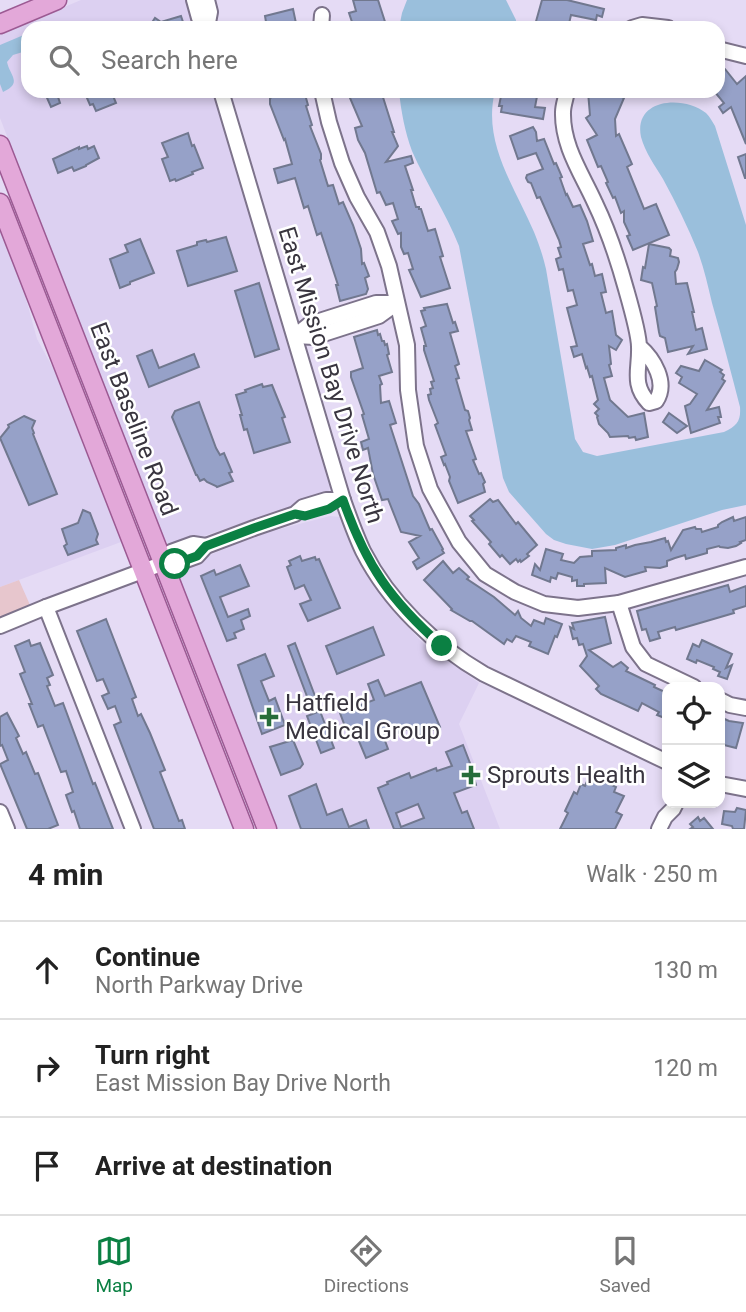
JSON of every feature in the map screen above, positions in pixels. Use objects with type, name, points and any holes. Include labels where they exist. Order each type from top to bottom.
[{"type":"main road","points":[[0,24],[57,0]]},
{"type":"main road","name":"East Baseline Road","points":[[0,145],[153,567],[244,829]]},
{"type":"main road","name":"East Baseline Road","points":[[0,203],[267,829]]},
{"type":"street","points":[[194,0],[201,21]]},
{"type":"street","points":[[207,0],[208,21]]},
{"type":"street","points":[[725,51],[746,56]]},
{"type":"street","name":"East Mission Bay Drive North","points":[[223,98],[343,500],[354,530],[376,574],[407,612],[442,646],[468,665],[662,760]]},
{"type":"street","points":[[323,98],[328,122],[342,163],[377,232],[389,266],[407,345],[408,390],[416,446],[430,489],[459,542],[485,574],[515,592],[544,604],[578,608],[619,603],[746,566]]},
{"type":"street","points":[[566,98],[563,111],[566,138],[612,243],[627,290],[639,346]]},
{"type":"street","points":[[295,336],[314,337],[379,316],[397,303]]},
{"type":"street","points":[[0,626],[153,567],[175,564],[197,556],[206,546],[254,528],[295,514],[305,516],[329,509],[343,500]]},
{"type":"street","points":[[619,603],[633,647],[646,664],[684,682]]},
{"type":"street","points":[[46,607],[133,829]]},
{"type":"street","points":[[725,702],[746,708]]},
{"type":"street","points":[[725,785],[746,789]]},
{"type":"street","points":[[662,823],[674,808]]},
{"type":"street","points":[[0,812],[7,829]]},
{"type":"shaded area","points":[[81,0],[190,0],[195,21],[31,21]]},
{"type":"shaded area","points":[[21,25],[21,98],[214,98],[331,485],[327,495],[177,545],[166,542],[161,535],[0,118],[0,34]]},
{"type":"shaded area","points":[[0,228],[20,277],[37,339],[54,370],[121,542],[0,587]]},
{"type":"shaded area","points":[[330,516],[340,517],[355,552],[377,589],[401,620],[424,644],[479,683],[459,724],[500,829],[276,829],[182,589],[179,573],[182,567],[243,541]]},
{"type":"shaded area","points":[[19,580],[30,605],[0,618],[0,587]]},
{"type":"water","points":[[407,0],[506,0],[516,21],[400,21]]},
{"type":"water","points":[[21,36],[21,53],[13,55],[7,62],[14,82],[3,92],[0,84],[0,45]]},
{"type":"water","points":[[400,98],[494,98],[493,129],[497,147],[544,259],[575,439],[583,452],[597,456],[724,432],[735,425],[740,416],[740,407],[700,258],[682,215],[641,137],[641,124],[645,114],[662,104],[685,104],[697,107],[707,115],[715,126],[746,225],[746,505],[722,510],[615,545],[592,549],[566,544],[546,534],[509,492],[503,478],[459,246],[412,151]]},
{"type":"building","points":[[353,0],[378,0],[385,21],[352,21],[349,13],[356,11]]},
{"type":"building","points":[[542,0],[567,0],[604,9],[602,17],[597,15],[596,20],[571,15],[570,21],[536,21]]},
{"type":"building","points":[[293,9],[296,21],[266,21],[265,16]]},
{"type":"building","points":[[181,16],[183,21],[164,21]]},
{"type":"building","points":[[725,69],[737,84],[746,76],[746,144],[731,107],[723,113],[719,107],[724,103],[720,98],[725,98]]},
{"type":"building","points":[[47,98],[58,98],[60,103],[51,107]]},
{"type":"building","points":[[87,98],[114,98],[116,103],[96,111],[93,104],[90,105]]},
{"type":"building","points":[[270,98],[306,98],[312,125],[310,126],[321,154],[320,160],[328,186],[333,185],[339,204],[343,202],[361,249],[362,264],[364,263],[369,276],[365,278],[368,289],[366,294],[340,301],[338,285],[321,233],[317,235],[308,206],[304,208],[295,178],[278,183],[274,169],[292,164]]},
{"type":"building","points":[[350,98],[383,98],[398,146],[386,162],[411,156],[413,163],[405,166],[416,207],[421,209],[428,231],[435,229],[450,288],[421,297],[409,270],[413,269],[408,253],[404,254],[401,247],[401,233],[398,234],[392,221],[398,219],[393,203],[386,205],[380,192],[377,193],[365,153],[358,140],[355,128],[362,126]]},
{"type":"building","points":[[501,98],[537,98],[535,107],[545,108],[543,119],[501,112],[502,106],[499,106]]},
{"type":"building","points":[[589,98],[624,98],[615,119],[616,136],[619,134],[632,164],[627,167],[644,209],[656,204],[669,235],[633,250],[627,236],[630,235],[624,222],[624,211],[621,213],[615,197],[613,198],[601,166],[598,167],[587,140],[597,135],[586,118],[590,115]]},
{"type":"building","points":[[533,127],[537,141],[544,139],[554,164],[556,163],[566,195],[573,207],[580,205],[587,221],[593,241],[583,244],[595,276],[602,274],[606,292],[601,293],[606,313],[612,311],[616,335],[622,340],[616,350],[609,346],[612,376],[604,378],[610,400],[628,417],[644,413],[648,437],[636,440],[635,437],[628,436],[610,437],[599,424],[595,413],[599,409],[594,404],[598,400],[592,376],[590,377],[582,354],[574,357],[571,347],[577,346],[567,308],[577,305],[573,290],[568,291],[563,269],[559,270],[556,259],[561,257],[559,240],[540,197],[537,198],[526,178],[527,175],[543,169],[536,153],[518,159],[510,136]]},
{"type":"building","points":[[188,133],[203,168],[176,181],[170,181],[162,159],[168,157],[162,143]]},
{"type":"building","points":[[87,146],[88,149],[94,146],[99,158],[74,171],[72,167],[58,173],[53,159]]},
{"type":"building","points":[[746,154],[746,178],[745,178],[738,157]]},
{"type":"building","points":[[226,237],[237,271],[188,286],[177,251],[197,245],[197,242]]},
{"type":"building","points":[[140,239],[154,273],[120,288],[110,259],[128,252],[125,245]]},
{"type":"building","points":[[649,244],[669,248],[670,256],[678,258],[676,284],[687,283],[696,330],[702,328],[707,349],[688,354],[693,346],[668,352],[665,338],[660,336],[659,332],[652,283],[641,280]]},
{"type":"building","points":[[259,283],[279,349],[255,357],[235,291]]},
{"type":"building","points":[[447,304],[458,331],[450,333],[459,364],[455,366],[459,378],[456,379],[472,430],[466,431],[476,459],[473,460],[485,482],[485,492],[458,503],[441,457],[446,455],[428,395],[433,388],[431,382],[434,381],[424,350],[426,346],[421,328],[426,326],[421,311],[425,310],[424,308]]},
{"type":"building","points":[[377,330],[382,341],[387,344],[392,372],[379,376],[382,384],[381,403],[389,401],[396,423],[390,425],[413,496],[444,553],[417,569],[413,562],[419,558],[409,542],[420,536],[401,532],[388,499],[382,500],[368,448],[363,450],[361,442],[369,439],[362,415],[364,414],[351,377],[351,372],[363,368],[354,337]]},
{"type":"building","points":[[152,350],[159,368],[194,354],[199,367],[149,387],[137,356]]},
{"type":"building","points":[[705,360],[722,370],[720,372],[724,375],[722,379],[725,381],[707,410],[719,407],[720,423],[691,433],[685,406],[690,404],[697,394],[679,383],[682,377],[676,373],[681,366],[699,371]]},
{"type":"building","points":[[262,384],[263,387],[272,385],[285,417],[282,418],[290,442],[254,453],[247,429],[244,430],[236,395]]},
{"type":"building","points":[[199,402],[216,448],[220,455],[224,453],[232,472],[229,473],[233,481],[217,487],[204,479],[200,481],[196,475],[172,417],[175,411]]},
{"type":"building","points":[[669,413],[687,426],[677,433],[663,422]]},
{"type":"building","points":[[24,416],[35,421],[33,434],[57,494],[29,505],[0,438],[8,425]]},
{"type":"building","points":[[490,499],[493,502],[498,500],[516,524],[518,522],[537,545],[521,562],[516,559],[510,564],[502,555],[500,557],[489,544],[491,542],[472,521],[474,520],[470,516]]},
{"type":"building","points":[[83,510],[90,513],[98,534],[98,544],[68,555],[62,529],[78,523]]},
{"type":"building","points":[[733,517],[734,521],[746,517],[746,540],[728,548],[719,546],[707,549],[707,553],[686,559],[685,555],[675,558],[667,561],[667,566],[645,567],[646,571],[625,577],[605,568],[606,583],[584,586],[577,586],[577,580],[572,581],[572,577],[558,573],[556,579],[551,577],[550,582],[532,575],[535,564],[540,570],[546,549],[563,554],[561,560],[574,563],[580,557],[592,556],[592,551],[616,550],[626,545],[626,548],[665,538],[671,550],[683,530],[695,527],[702,532],[718,527]]},
{"type":"building","points":[[300,556],[302,561],[315,557],[316,560],[319,559],[340,608],[308,621],[300,604],[311,600],[304,585],[295,589],[287,567],[291,565],[289,561]]},
{"type":"building","points":[[443,561],[453,573],[459,568],[469,577],[467,579],[515,615],[518,611],[521,618],[531,626],[534,620],[544,624],[546,618],[562,624],[548,654],[529,646],[531,642],[516,636],[512,642],[507,639],[504,644],[451,610],[424,580]]},
{"type":"building","points":[[240,565],[249,586],[220,597],[228,617],[248,609],[250,616],[241,620],[244,629],[234,633],[236,638],[227,641],[201,576],[214,570],[216,575]]},
{"type":"building","points":[[728,585],[730,592],[746,586],[746,606],[733,610],[734,613],[676,630],[675,627],[658,632],[660,638],[650,641],[646,629],[642,630],[637,611]]},
{"type":"building","points":[[605,617],[611,643],[589,650],[613,667],[621,662],[628,668],[626,671],[662,691],[662,717],[657,715],[659,712],[642,703],[638,711],[601,694],[596,689],[599,686],[580,666],[587,656],[583,644],[579,645],[577,638],[573,639],[570,627],[574,629],[572,623]]},
{"type":"building","points":[[106,619],[136,697],[132,699],[138,716],[141,714],[150,733],[165,770],[160,772],[179,821],[182,820],[185,829],[154,829],[114,725],[121,722],[115,706],[108,709],[102,696],[109,693],[103,679],[97,681],[77,631]]},
{"type":"building","points":[[373,627],[384,655],[337,674],[326,646]]},
{"type":"building","points":[[29,640],[31,646],[40,643],[53,675],[47,678],[50,685],[47,686],[55,706],[63,703],[113,829],[80,829],[74,811],[72,812],[66,795],[73,792],[66,771],[61,772],[43,725],[38,727],[20,674],[25,672],[15,646]]},
{"type":"building","points":[[702,640],[732,654],[726,668],[732,665],[727,679],[718,676],[720,672],[713,669],[714,667],[687,659],[693,644],[699,647]]},
{"type":"building","points":[[295,643],[318,704],[311,707],[288,646]]},
{"type":"building","points":[[265,654],[274,676],[261,681],[269,701],[275,698],[285,725],[262,734],[238,665]]},
{"type":"building","points":[[378,680],[385,696],[421,682],[440,727],[412,738],[408,729],[384,738],[388,749],[366,758],[356,734],[349,737],[340,713],[374,700],[368,684]]},
{"type":"building","points":[[320,711],[334,748],[321,753],[307,716]]},
{"type":"building","points":[[7,713],[19,736],[16,738],[23,754],[26,752],[35,774],[38,773],[58,825],[48,829],[27,829],[0,764],[8,760],[2,745],[0,746],[0,717]]},
{"type":"building","points":[[725,719],[743,723],[736,748],[725,745]]},
{"type":"building","points":[[293,740],[303,764],[300,768],[281,775],[270,747]]},
{"type":"building","points":[[463,745],[473,771],[476,785],[454,793],[462,813],[467,811],[474,829],[394,829],[378,788],[409,773],[411,778],[436,768],[437,771],[452,766],[446,752]],"holes":[[[418,804],[424,818],[401,827],[396,813]]]},
{"type":"building","points":[[588,779],[596,783],[599,779],[616,787],[614,792],[624,796],[616,812],[622,815],[615,829],[560,829],[574,792],[577,794],[581,784],[585,786]]},
{"type":"building","points":[[316,784],[327,815],[342,809],[349,827],[366,820],[369,829],[301,829],[289,796]]},
{"type":"building","points":[[737,808],[746,810],[744,829],[733,829],[732,826],[722,824],[724,811],[735,812]]},
{"type":"building","points":[[698,817],[700,821],[704,818],[713,829],[690,829],[693,827],[690,824]]},
{"type":"place","name":"Hatfield Medical Group","points":[[269,717]]},
{"type":"place","name":"Sprouts Health","points":[[471,775]]},
{"type":"route","points":[[175,564],[197,556],[206,546],[295,514],[305,516],[329,509],[343,500],[354,530],[376,574],[407,612],[442,646]]}]
